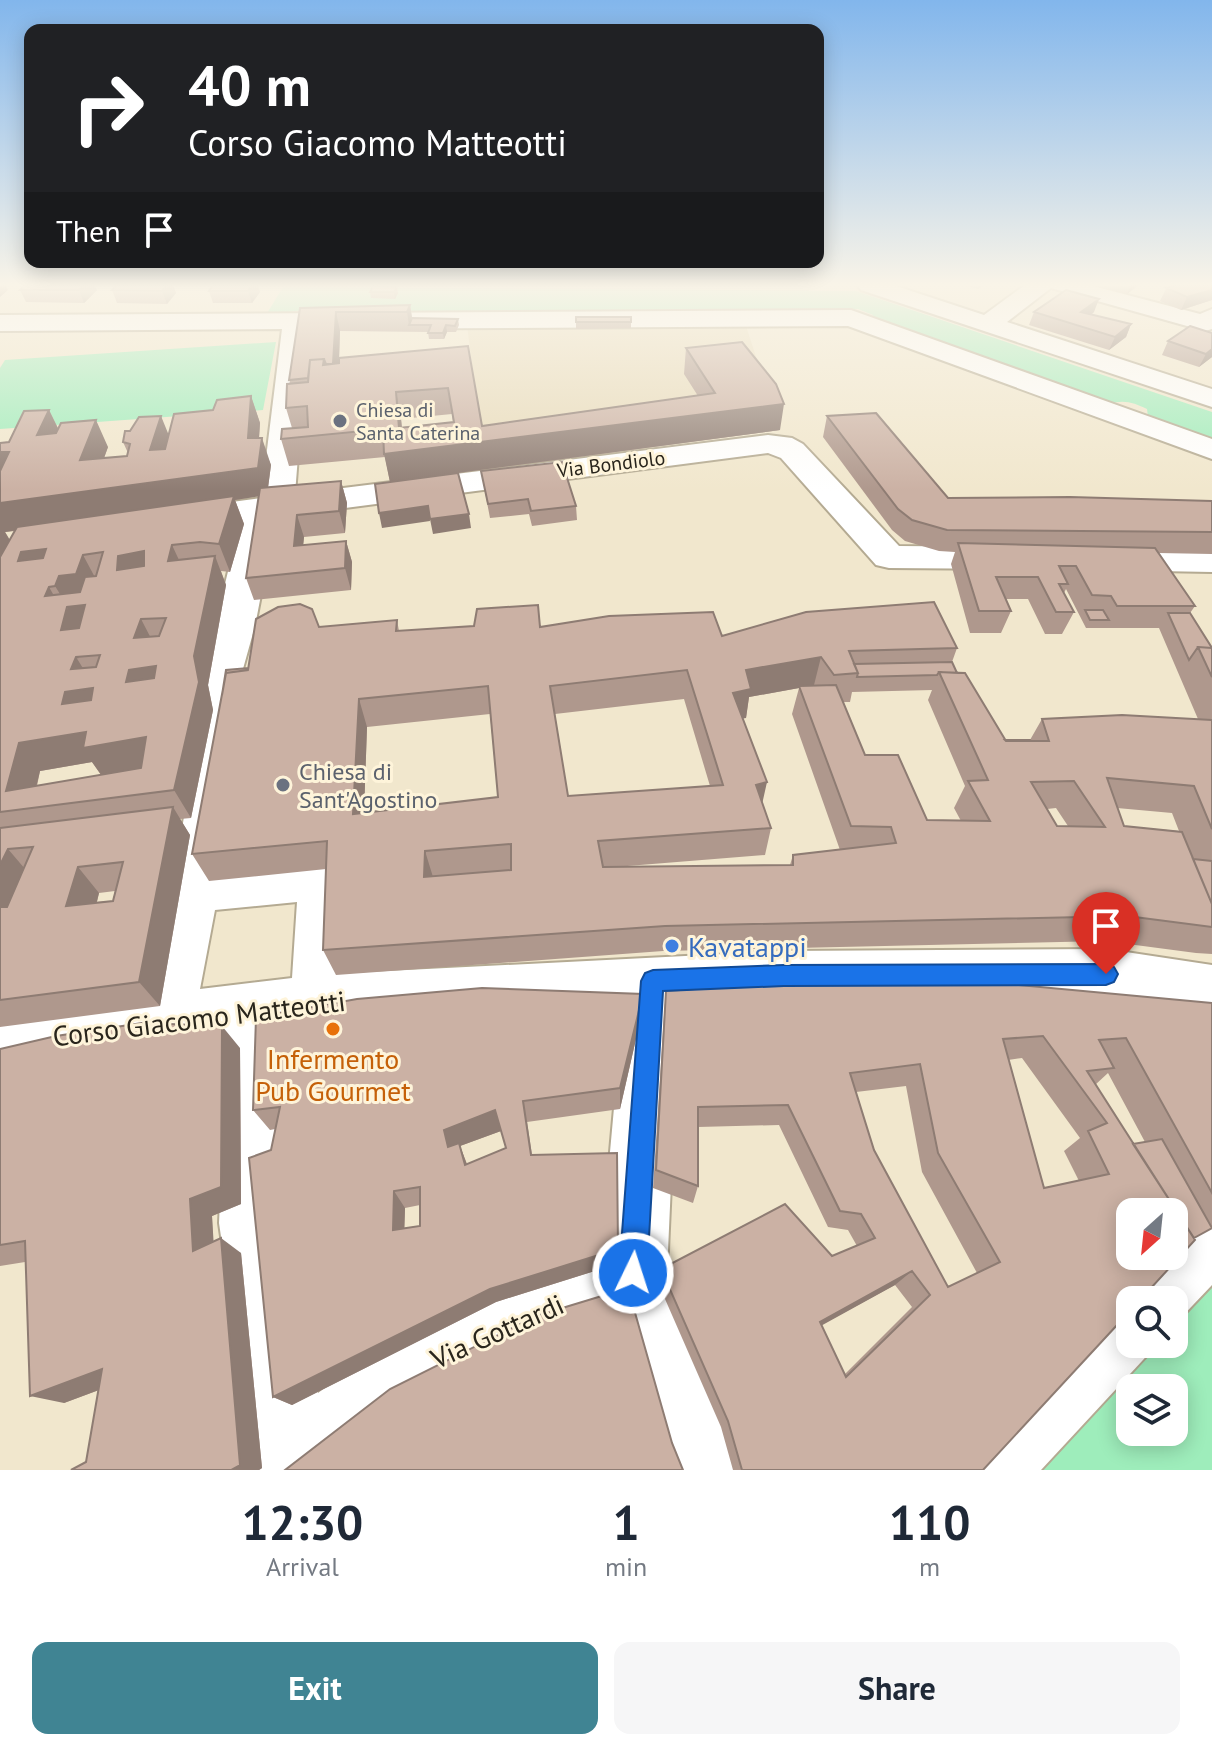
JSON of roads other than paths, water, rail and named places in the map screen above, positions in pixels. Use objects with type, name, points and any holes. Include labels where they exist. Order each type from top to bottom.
[{"type":"street","points":[[166,1021],[193,890],[184,826],[221,720],[220,676],[269,506],[291,354]]},
{"type":"street","points":[[948,354],[1212,450]]},
{"type":"street","points":[[1078,354],[1212,398]]},
{"type":"street","name":"Via Bondiolo","points":[[141,524],[768,444],[781,445],[792,451],[889,557],[1212,561]]},
{"type":"street","name":"Via Gottardi","points":[[193,890],[324,878],[288,1005],[252,1223],[285,1465],[400,1377],[478,1333],[633,1273]]},
{"type":"street","name":"Corso Giacomo Matteotti","points":[[0,1042],[288,1005],[653,981],[784,976],[1106,974],[1212,991]]},
{"type":"street","points":[[653,981],[633,1273],[707,1470]]},
{"type":"street","points":[[1164,1286],[1212,1236]]},
{"type":"street","points":[[988,1470],[1116,1337]]},
{"type":"place","name":"Chiesa di Santa Caterina","points":[[340,421]]},
{"type":"place","name":"Chiesa di Sant'Agostino","points":[[283,785]]},
{"type":"place","name":"Kavatappi","points":[[672,946]]},
{"type":"place","name":"Infermento Pub Gourmet","points":[[333,1029]]}]
